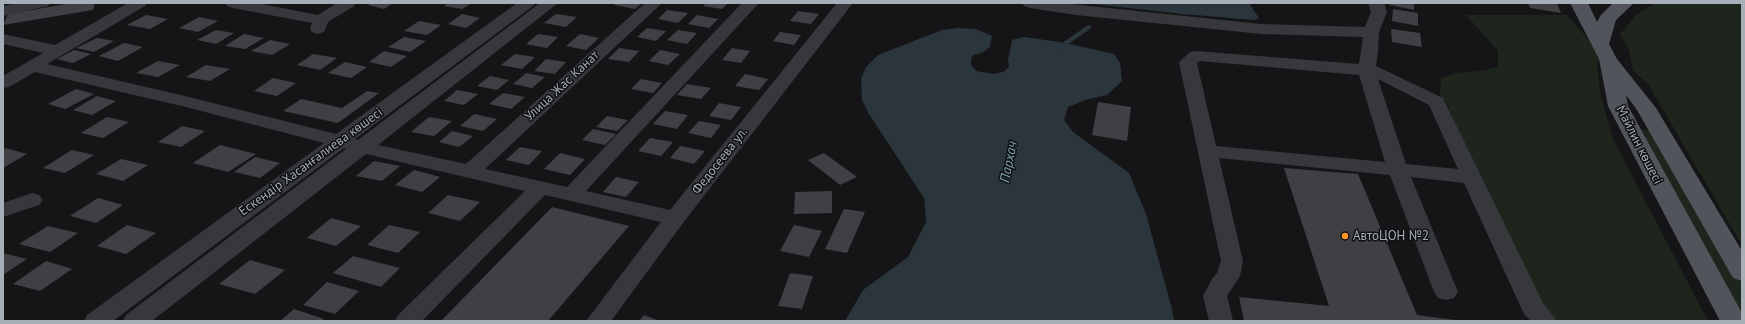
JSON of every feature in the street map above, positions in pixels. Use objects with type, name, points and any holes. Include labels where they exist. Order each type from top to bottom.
[{"type":"main road","points":[[1579,3],[1604,51]]},
{"type":"main road","points":[[1604,51],[1607,18],[1616,8],[1625,3]]},
{"type":"main road","name":"Майлин көшесі","points":[[1604,51],[1646,108],[1742,272]]},
{"type":"main road","name":"Майлин көшесі","points":[[1604,51],[1618,106],[1733,321]]},
{"type":"street","points":[[7,8],[42,3]]},
{"type":"street","points":[[3,83],[139,3]]},
{"type":"street","points":[[233,3],[319,24],[348,3]]},
{"type":"street","name":"Ескендір Хасанғалиева көшесі","points":[[96,321],[527,3]]},
{"type":"street","name":"Ескендір Хасанғалиева көшесі","points":[[135,321],[550,3]]},
{"type":"street","name":"Улица Жас Канат","points":[[471,171],[654,3]]},
{"type":"street","points":[[571,195],[751,3]]},
{"type":"street","name":"Федосеева ул.","points":[[598,321],[675,218],[845,3]]},
{"type":"street","points":[[1030,3],[1076,10],[1261,28],[1371,32]]},
{"type":"street","points":[[1376,3],[1379,12],[1371,32],[1370,52],[1366,70],[1397,168],[1446,292]]},
{"type":"street","points":[[3,39],[59,51]]},
{"type":"street","points":[[1221,321],[1215,296],[1220,285],[1228,276],[1232,261],[1188,62],[1196,56],[1375,71],[1437,102],[1533,308],[1545,321]]},
{"type":"street","points":[[33,66],[189,102],[362,147],[540,186],[571,195],[675,218]]},
{"type":"street","points":[[1208,151],[1471,176]]},
{"type":"street","points":[[407,321],[540,186]]},
{"type":"street","points":[[3,210],[32,200]]},
{"type":"shaded area","points":[[1654,3],[1742,3],[1742,245],[1648,84],[1633,71],[1629,50],[1620,34],[1636,15]]},
{"type":"shaded area","points":[[1466,15],[1567,15],[1589,40],[1599,57],[1597,68],[1601,96],[1613,139],[1708,321],[1537,321],[1446,102],[1440,96],[1441,78],[1456,73],[1479,71],[1498,67],[1498,51]]},
{"type":"shaded area","points":[[1634,128],[1653,131],[1742,282],[1742,319]]},
{"type":"water","points":[[1084,3],[1249,3],[1259,18],[1254,20],[1183,14]]},
{"type":"water","points":[[958,28],[976,29],[992,36],[990,47],[982,53],[973,55],[971,65],[976,71],[993,74],[1003,72],[1009,67],[1008,60],[1012,40],[1024,37],[1066,43],[1114,54],[1120,63],[1122,81],[1107,95],[1085,100],[1068,107],[1064,120],[1073,132],[1129,173],[1146,214],[1174,321],[845,321],[863,290],[908,257],[926,222],[924,198],[869,114],[862,100],[861,79],[866,67],[878,55],[942,30]]},
{"type":"building","points":[[72,3],[95,3],[93,10],[3,25],[8,14]]},
{"type":"building","points":[[372,3],[393,3],[384,9],[368,5]]},
{"type":"building","points":[[449,3],[472,3],[462,9],[444,6]]},
{"type":"building","points":[[616,3],[642,3],[635,9],[614,5]]},
{"type":"building","points":[[706,3],[728,3],[722,9],[703,6]]},
{"type":"building","points":[[1390,3],[1414,3],[1414,10],[1390,5]]},
{"type":"building","points":[[1528,3],[1557,4],[1561,13],[1530,8]]},
{"type":"building","points":[[1393,9],[1418,13],[1418,26],[1392,21]]},
{"type":"building","points":[[667,10],[688,13],[678,23],[658,19]]},
{"type":"building","points":[[798,11],[819,14],[811,24],[790,21]]},
{"type":"building","points":[[462,14],[480,18],[466,28],[448,24]]},
{"type":"building","points":[[556,14],[577,17],[566,27],[544,23]]},
{"type":"building","points":[[146,15],[168,19],[150,29],[127,25]]},
{"type":"building","points":[[697,15],[718,19],[709,28],[688,24]]},
{"type":"building","points":[[199,17],[218,21],[198,32],[179,28]]},
{"type":"building","points":[[419,21],[441,25],[427,35],[404,31]]},
{"type":"building","points":[[647,28],[666,31],[656,41],[637,37]]},
{"type":"building","points":[[1391,29],[1420,33],[1422,47],[1392,42]]},
{"type":"building","points":[[216,30],[234,33],[216,44],[197,40]]},
{"type":"building","points":[[678,30],[697,33],[687,44],[667,40]]},
{"type":"building","points":[[780,32],[801,35],[794,45],[773,41]]},
{"type":"building","points":[[244,34],[264,38],[245,49],[225,46]]},
{"type":"building","points":[[538,34],[558,37],[547,48],[526,44]]},
{"type":"building","points":[[580,34],[599,38],[586,50],[566,46]]},
{"type":"building","points":[[404,37],[426,41],[410,52],[388,47]]},
{"type":"building","points":[[97,38],[114,41],[94,52],[76,48]]},
{"type":"building","points":[[270,40],[290,44],[272,55],[251,51]]},
{"type":"building","points":[[124,43],[143,47],[118,61],[99,56]]},
{"type":"building","points":[[619,48],[639,51],[629,62],[608,59]]},
{"type":"building","points":[[732,48],[750,51],[741,63],[722,60]]},
{"type":"building","points":[[74,50],[91,54],[73,63],[57,59]]},
{"type":"building","points":[[660,50],[680,54],[668,65],[649,61]]},
{"type":"building","points":[[384,51],[407,56],[391,67],[369,62]]},
{"type":"building","points":[[313,54],[337,58],[320,70],[297,65]]},
{"type":"building","points":[[515,54],[535,57],[522,69],[501,65]]},
{"type":"building","points":[[546,59],[566,62],[555,74],[534,71]]},
{"type":"building","points":[[158,61],[180,65],[158,77],[136,73]]},
{"type":"building","points":[[345,62],[367,67],[351,78],[328,73]]},
{"type":"building","points":[[206,65],[230,69],[210,81],[186,77]]},
{"type":"building","points":[[526,73],[545,77],[532,88],[513,84]]},
{"type":"building","points":[[745,74],[768,79],[759,90],[735,86]]},
{"type":"building","points":[[490,76],[509,80],[497,90],[477,86]]},
{"type":"building","points":[[273,78],[296,83],[277,96],[254,91]]},
{"type":"building","points":[[641,79],[662,83],[653,93],[631,89]]},
{"type":"building","points":[[687,84],[711,88],[701,99],[677,95]]},
{"type":"building","points":[[76,89],[94,94],[65,109],[48,104]]},
{"type":"building","points":[[457,90],[478,94],[464,105],[444,101]]},
{"type":"building","points":[[367,91],[379,93],[338,123],[283,111],[301,99],[342,108]]},
{"type":"building","points":[[503,93],[525,97],[511,109],[489,104]]},
{"type":"building","points":[[97,96],[116,101],[92,115],[73,110]]},
{"type":"building","points":[[1098,102],[1131,107],[1127,141],[1092,135]]},
{"type":"building","points":[[719,103],[741,107],[731,120],[709,116]]},
{"type":"building","points":[[665,111],[688,115],[677,129],[653,124]]},
{"type":"building","points":[[474,114],[497,119],[483,131],[460,126]]},
{"type":"building","points":[[607,116],[628,120],[617,131],[596,127]]},
{"type":"building","points":[[107,117],[129,122],[103,138],[81,133]]},
{"type":"building","points":[[429,117],[452,121],[434,136],[411,132]]},
{"type":"building","points":[[699,121],[721,125],[711,138],[688,133]]},
{"type":"building","points":[[182,126],[205,131],[181,147],[158,142]]},
{"type":"building","points":[[593,129],[616,134],[605,145],[582,140]]},
{"type":"building","points":[[452,131],[473,136],[459,147],[439,142]]},
{"type":"building","points":[[650,138],[673,142],[661,156],[638,151]]},
{"type":"building","points":[[220,145],[256,154],[228,172],[193,163]]},
{"type":"building","points":[[680,146],[705,151],[694,164],[670,158]]},
{"type":"building","points":[[520,147],[542,151],[529,165],[506,160]]},
{"type":"building","points":[[6,148],[27,154],[3,168],[3,150]]},
{"type":"building","points":[[72,150],[94,155],[65,173],[43,168]]},
{"type":"building","points":[[560,153],[585,159],[570,175],[544,169]]},
{"type":"building","points":[[824,153],[857,177],[840,185],[808,160]]},
{"type":"building","points":[[255,157],[280,163],[260,178],[234,172]]},
{"type":"building","points":[[121,159],[148,165],[123,181],[96,174]]},
{"type":"building","points":[[374,161],[400,166],[382,181],[356,176]]},
{"type":"building","name":"АвтоЦОН №2","points":[[1284,168],[1358,174],[1417,315],[1463,321],[1244,321],[1239,297],[1329,306]]},
{"type":"building","points":[[414,170],[440,177],[422,192],[395,185]]},
{"type":"building","points":[[616,177],[639,182],[626,197],[603,192]]},
{"type":"building","points":[[832,191],[832,213],[794,214],[795,192]]},
{"type":"building","points":[[448,195],[480,202],[460,221],[428,213]]},
{"type":"building","points":[[98,198],[123,205],[96,223],[70,216]]},
{"type":"building","points":[[552,207],[629,226],[548,321],[441,321]]},
{"type":"building","points":[[844,209],[865,212],[847,253],[825,249]]},
{"type":"building","points":[[331,218],[361,226],[336,246],[307,238]]},
{"type":"building","points":[[127,225],[156,233],[126,254],[97,246]]},
{"type":"building","points":[[389,225],[420,232],[398,253],[367,245]]},
{"type":"building","points":[[794,225],[822,231],[809,257],[780,251]]},
{"type":"building","points":[[48,226],[78,233],[50,252],[19,244]]},
{"type":"building","points":[[3,253],[27,259],[3,275]]},
{"type":"building","points":[[353,256],[400,268],[381,287],[333,273]]},
{"type":"building","points":[[250,260],[285,270],[255,294],[219,284]]},
{"type":"building","points":[[46,261],[72,269],[40,291],[13,284]]},
{"type":"building","points":[[790,273],[813,276],[802,309],[778,306]]},
{"type":"building","points":[[327,282],[359,291],[335,314],[303,305]]},
{"type":"building","points":[[294,309],[324,319],[321,321],[280,321]]},
{"type":"building","points":[[644,315],[660,321],[639,321]]},
{"type":"waterway","name":"Пархач","points":[[1062,49],[1066,43],[1089,27]]},
{"type":"place","name":"АвтоЦОН №2","points":[[1345,236]]}]
